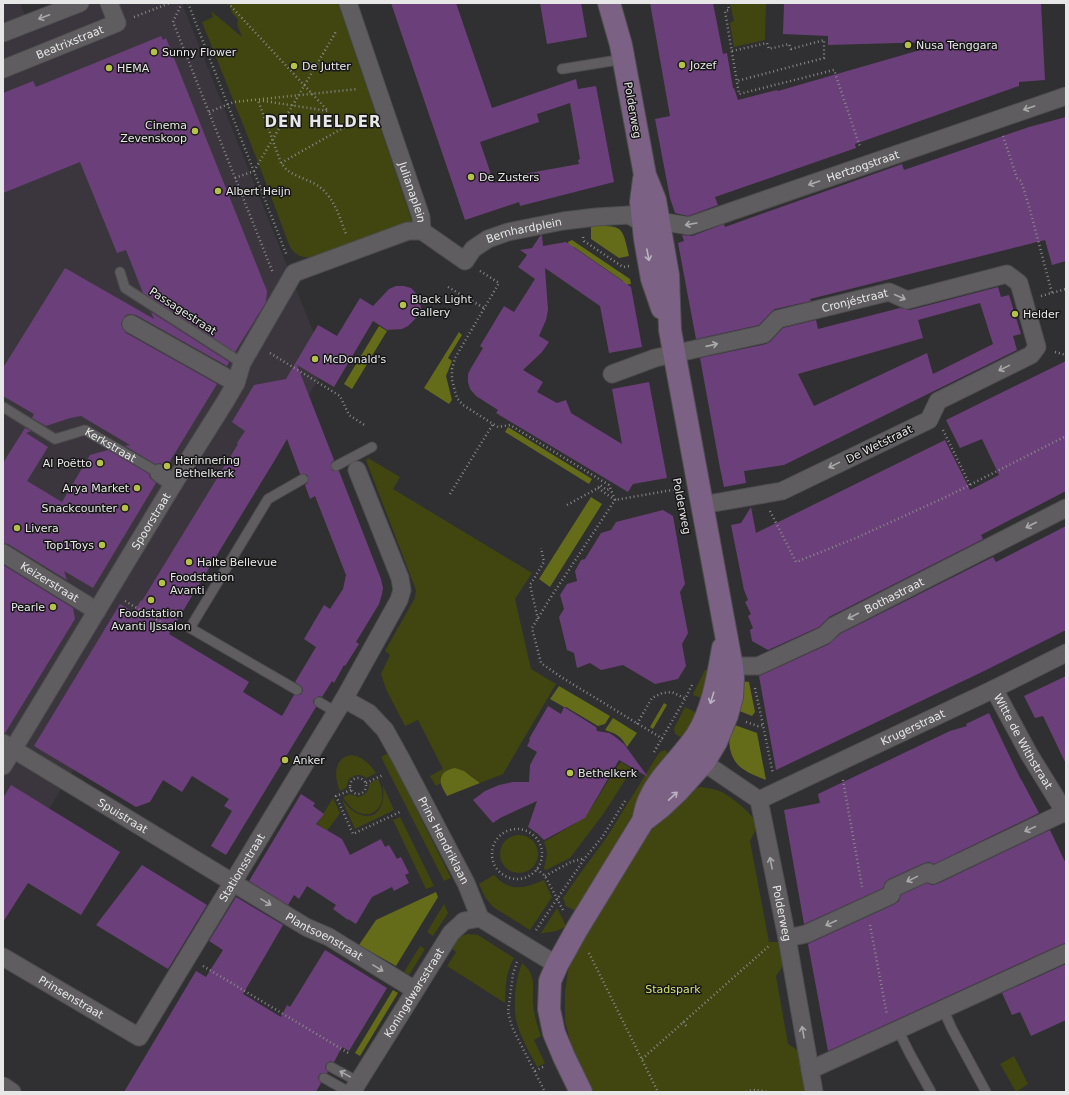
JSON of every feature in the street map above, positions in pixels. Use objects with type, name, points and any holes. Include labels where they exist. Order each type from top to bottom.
[{"type":"main road","name":"Polderweg","points":[[610,3],[622,52],[645,175],[656,200],[651,222],[668,275],[670,330],[674,354],[726,632],[734,666],[732,697],[698,734],[686,751],[658,784],[649,798],[643,821]]},
{"type":"main road","name":"Polderweg","points":[[621,3],[622,52]]},
{"type":"main road","name":"Polderweg","points":[[704,762],[716,742],[718,712]]},
{"type":"main road","points":[[581,1092],[564,1057],[550,1019],[550,981],[577,929],[643,821],[678,791],[704,762]]},
{"type":"street","points":[[3,33],[80,3]]},
{"type":"street","name":"Beatrixstraat","points":[[3,69],[117,23],[109,3]]},
{"type":"street","name":"Julianaplein","points":[[294,273],[408,231],[422,231],[421,217],[349,6]]},
{"type":"street","name":"Hertzogstraat","points":[[651,222],[689,226],[1066,96]]},
{"type":"street","name":"Bernhardplein","points":[[464,261],[473,249],[488,239],[508,232],[596,217],[629,215],[651,222]]},
{"type":"street","points":[[422,231],[464,261]]},
{"type":"street","name":"Spoorstraat","points":[[3,766],[8,746],[97,611],[225,402],[236,383],[242,363],[294,273]]},
{"type":"street","name":"Cronjéstraat","points":[[674,354],[764,334],[778,319],[889,292],[907,300],[1006,274],[1019,283],[1037,347]]},
{"type":"street","points":[[131,324],[236,383]]},
{"type":"street","name":"De Wetstraat","points":[[702,505],[782,491],[929,420],[938,401],[1031,355],[1037,347]]},
{"type":"street","points":[[612,374],[656,358],[674,354]]},
{"type":"street","name":"Stationsstraat","points":[[139,1037],[189,957],[232,882],[340,705],[399,600],[402,590],[400,578],[358,470]]},
{"type":"street","name":"Kerkstraat","points":[[159,474],[174,483]]},
{"type":"street","name":"Bothastraat","points":[[734,666],[758,666],[825,635],[834,626],[1066,508]]},
{"type":"street","name":"Keizerstraat","points":[[3,554],[97,611]]},
{"type":"street","name":"Krugerstraat","points":[[759,800],[994,689],[1066,653]]},
{"type":"street","name":"Witte de Withstraat","points":[[994,689],[1029,754],[1065,813]]},
{"type":"street","name":"Prins Hendriklaan","points":[[340,705],[369,713],[385,730],[466,883],[480,918]]},
{"type":"street","name":"Spuistraat","points":[[8,746],[232,882]]},
{"type":"street","points":[[686,751],[759,800]]},
{"type":"street","name":"Polderweg","points":[[759,800],[787,938],[814,1092]]},
{"type":"street","points":[[787,938],[806,934],[890,895],[893,888],[928,872],[933,875],[1065,813]]},
{"type":"street","name":"Plantsoenstraat","points":[[232,882],[306,927],[328,937],[415,990]]},
{"type":"street","points":[[480,918],[557,965]]},
{"type":"street","name":"Koningdwarsstraat","points":[[354,1089],[451,933],[464,921],[480,918]]},
{"type":"street","points":[[810,1070],[1066,952]]},
{"type":"street","name":"Prinsenstraat","points":[[3,957],[139,1037]]},
{"type":"street","points":[[3,1086],[12,1092]]},
{"type":"lane","points":[[562,69],[622,52]]},
{"type":"lane","name":"Passagestraat","points":[[120,272],[125,288],[242,363]]},
{"type":"lane","name":"Kerkstraat","points":[[3,407],[55,439],[85,430],[159,474]]},
{"type":"lane","points":[[336,466],[372,446]]},
{"type":"lane","points":[[297,690],[190,628],[268,499],[303,479]]},
{"type":"lane","points":[[319,702],[340,705]]},
{"type":"lane","points":[[943,1009],[952,1029],[986,1092]]},
{"type":"lane","points":[[898,1030],[930,1092]]},
{"type":"lane","points":[[331,1067],[354,1089]]},
{"type":"lane","points":[[324,1078],[354,1089]]},
{"type":"path","points":[[117,23],[170,3]]},
{"type":"path","points":[[182,3],[173,22],[282,295]]},
{"type":"path","points":[[188,3],[294,273]]},
{"type":"path","points":[[228,3],[328,111],[258,100]]},
{"type":"path","points":[[728,3],[730,10],[725,11],[739,94],[834,70],[866,165]]},
{"type":"path","points":[[235,178],[254,170],[349,6]]},
{"type":"path","points":[[732,51],[767,42],[769,49],[789,44],[790,50],[824,40],[824,58],[737,81]]},
{"type":"path","points":[[209,112],[234,102],[376,87]]},
{"type":"path","points":[[258,100],[281,163],[287,170],[324,190],[338,211],[352,251]]},
{"type":"path","points":[[281,163],[375,110],[383,109]]},
{"type":"path","points":[[998,119],[1017,178],[1021,181],[1027,200],[1052,293]]},
{"type":"path","points":[[579,219],[584,241],[623,267],[635,265]]},
{"type":"path","points":[[464,261],[499,283],[456,358],[452,370],[452,380],[457,398],[464,405],[498,427],[510,425],[609,485],[615,500]]},
{"type":"path","points":[[448,287],[484,308]]},
{"type":"path","points":[[1024,301],[1066,289]]},
{"type":"path","points":[[254,343],[340,396],[349,415],[366,426]]},
{"type":"path","points":[[934,410],[970,485]]},
{"type":"path","points":[[450,494],[493,424]]},
{"type":"path","points":[[761,494],[796,562],[856,538],[948,496],[1066,436]]},
{"type":"path","points":[[567,506],[598,488],[600,485],[607,490],[611,488]]},
{"type":"path","points":[[598,488],[615,500]]},
{"type":"path","name":"Polderweg","points":[[615,500],[679,489],[680,495]]},
{"type":"path","points":[[615,500],[532,628],[540,663],[662,739],[694,681]]},
{"type":"path","points":[[538,619],[530,586],[544,562],[541,548]]},
{"type":"path","points":[[734,666],[762,725],[773,774],[776,776],[789,770],[796,783]]},
{"type":"path","points":[[637,724],[652,698],[662,693],[672,692],[685,699],[718,712],[758,726],[762,725]]},
{"type":"path","points":[[840,762],[888,1021],[898,1030]]},
{"type":"path","points":[[366,783],[383,775]]},
{"type":"path","points":[[354,778],[362,778],[366,783],[367,788],[363,793],[358,795],[351,790],[350,785],[354,778]]},
{"type":"path","points":[[351,790],[336,796],[353,834],[402,811]]},
{"type":"path","points":[[508,831],[525,831],[532,835],[538,840],[541,847],[541,862],[537,869],[532,875],[516,879],[508,878],[500,873],[492,858],[496,842],[508,831]]},
{"type":"path","points":[[545,876],[571,862],[585,858],[526,946],[518,960],[513,974],[508,1012],[512,1028],[545,1092]]},
{"type":"path","points":[[537,869],[545,876],[564,912],[572,918],[658,1092]]},
{"type":"path","points":[[642,1059],[770,945],[778,940],[787,938]]},
{"type":"path","points":[[189,957],[350,1054]]},
{"type":"path","points":[[683,1022],[688,1028]]},
{"type":"path","points":[[746,1092],[759,1090],[767,1092]]},
{"type":"shaded area","points":[[3,3],[20,3],[26,18],[63,3],[182,3],[327,366],[3,882]]},
{"type":"green space","points":[[229,3],[338,3],[412,221],[311,257],[299,255],[292,250],[202,22],[213,17],[211,11],[242,37],[237,24],[238,19],[232,13]]},
{"type":"green space","points":[[730,3],[766,3],[765,40],[734,47],[730,23],[734,21]]},
{"type":"green space","points":[[591,226],[609,226],[619,229],[625,238],[629,256],[619,258],[591,239]]},
{"type":"green space","points":[[572,240],[630,279],[631,284],[624,285],[623,281],[574,247],[569,248],[568,242]]},
{"type":"green space","points":[[379,326],[387,331],[352,389],[344,384]]},
{"type":"green space","points":[[459,332],[462,335],[448,358],[452,361],[446,376],[452,400],[449,404],[424,388]]},
{"type":"green space","points":[[508,427],[592,479],[589,484],[505,432]]},
{"type":"green space","points":[[368,458],[400,477],[393,489],[532,573],[515,599],[531,669],[556,684],[503,774],[480,783],[462,770],[449,769],[441,778],[441,783],[436,786],[430,776],[443,769],[418,720],[405,726],[386,689],[381,674],[390,655],[385,651],[415,598],[416,590],[366,460]]},
{"type":"green space","points":[[591,497],[602,504],[550,587],[539,579]]},
{"type":"green space","points":[[705,670],[711,670],[704,699],[693,694]]},
{"type":"green space","points":[[741,681],[749,682],[755,712],[752,716],[737,710]]},
{"type":"green space","points":[[559,686],[610,716],[605,724],[598,726],[550,699]]},
{"type":"green space","points":[[664,703],[667,705],[653,729],[650,727]]},
{"type":"green space","points":[[685,707],[699,714],[686,740],[675,734],[674,728]]},
{"type":"green space","points":[[613,718],[637,733],[627,747],[623,740],[618,736],[605,730]]},
{"type":"green space","points":[[732,724],[757,733],[766,780],[746,771],[734,760],[729,742]]},
{"type":"green space","points":[[665,750],[667,752],[667,756],[665,764],[630,819],[576,911],[566,906],[563,898],[605,840],[659,753]]},
{"type":"green space","points":[[388,753],[451,878],[444,881],[381,757]]},
{"type":"green space","points":[[352,755],[360,757],[366,761],[376,773],[366,778],[360,775],[353,776],[349,779],[346,788],[340,791],[336,774],[338,764],[341,760]]},
{"type":"green space","points":[[621,762],[632,769],[604,813],[570,858],[546,870],[544,869],[547,853],[544,842],[576,823],[573,817],[586,808],[590,810],[610,778],[608,772],[616,768]]},
{"type":"green space","points":[[455,768],[464,771],[480,783],[447,796],[441,786],[441,777],[447,771]]},
{"type":"green space","points":[[378,779],[382,790],[382,800],[379,807],[374,812],[367,814],[359,813],[351,807],[343,797],[350,794],[358,797],[363,795],[368,791],[369,784]]},
{"type":"green space","points":[[383,786],[394,810],[355,829],[341,798],[348,807],[356,813],[363,816],[370,816],[376,813],[381,807]]},
{"type":"green space","name":"Stadspark","points":[[700,787],[717,790],[726,794],[743,807],[755,822],[755,830],[750,841],[769,942],[778,942],[783,966],[776,976],[788,1044],[799,1051],[806,1092],[593,1092],[572,1048],[565,1021],[565,992],[571,961],[588,930],[647,836],[660,819],[690,790]]},
{"type":"green space","points":[[333,798],[340,813],[327,831],[317,824]]},
{"type":"green space","points":[[400,817],[434,886],[426,889],[393,820]]},
{"type":"green space","points":[[519,835],[532,841],[538,854],[532,867],[519,873],[506,867],[500,854],[506,841]]},
{"type":"green space","points":[[494,875],[500,881],[512,887],[524,887],[544,880],[552,897],[530,930],[493,907],[485,897],[479,884]]},
{"type":"green space","points":[[436,892],[438,897],[396,966],[359,945],[376,920]]},
{"type":"green space","points":[[444,904],[448,913],[433,936],[427,932]]},
{"type":"green space","points":[[557,908],[566,926],[547,933],[541,933]]},
{"type":"green space","points":[[469,934],[478,935],[514,958],[507,975],[505,1003],[447,966],[456,952],[450,947],[458,938]]},
{"type":"green space","points":[[420,946],[425,949],[409,975],[404,972]]},
{"type":"green space","points":[[522,963],[527,967],[532,976],[534,1012],[541,1036],[534,1040],[545,1063],[537,1067],[522,1037],[516,1020],[515,995]]},
{"type":"green space","points":[[393,990],[398,993],[360,1056],[355,1053]]},
{"type":"green space","points":[[1014,1056],[1028,1084],[1016,1092],[1000,1064]]},
{"type":"building","points":[[391,3],[456,3],[492,108],[576,79],[578,89],[596,86],[614,182],[520,206],[519,202],[465,220]],"holes":[[[570,103],[580,159],[578,160],[579,164],[518,175],[494,183],[480,142],[539,122],[537,114]]]},
{"type":"building","points":[[540,3],[581,3],[587,37],[547,44]]},
{"type":"building","points":[[650,3],[713,3],[723,54],[727,53],[733,88],[738,100],[778,91],[934,46],[933,42],[828,45],[828,36],[783,34],[784,3],[1041,3],[1045,80],[1019,82],[1019,86],[855,144],[856,148],[715,197],[718,205],[688,216],[675,213],[670,198],[655,119],[670,116]]},
{"type":"building","points":[[161,36],[163,40],[166,38],[267,291],[266,302],[235,352],[143,293],[126,250],[117,253],[80,162],[3,193],[3,93],[33,81],[36,87]]},
{"type":"building","points":[[1066,117],[1066,261],[1052,265],[1045,240],[810,299],[811,301],[775,309],[759,325],[696,339],[678,243],[684,241],[682,235],[692,236],[724,224],[725,227],[902,164],[904,170],[1029,127]]},
{"type":"building","points":[[542,235],[543,246],[566,242],[631,287],[642,347],[609,353],[600,306],[545,268],[548,310],[546,320],[539,336],[549,342],[542,352],[523,370],[543,382],[537,392],[557,403],[566,400],[571,413],[622,444],[612,389],[649,382],[667,478],[633,484],[628,492],[496,413],[498,410],[476,396],[470,389],[468,374],[483,348],[480,346],[504,306],[514,312],[535,279],[518,267],[527,255],[520,250],[532,248]]},
{"type":"building","points":[[65,268],[154,319],[151,312],[229,362],[227,366],[136,315],[126,315],[123,319],[121,324],[126,333],[217,384],[167,466],[160,463],[155,464],[125,446],[130,445],[81,416],[46,426],[32,418],[34,414],[3,396],[3,368]]},
{"type":"building","points":[[396,286],[404,286],[411,288],[417,294],[420,300],[421,308],[418,316],[408,326],[402,329],[387,330],[373,321],[334,387],[297,365],[334,460],[331,463],[331,468],[333,471],[339,471],[381,579],[383,588],[382,594],[379,604],[356,642],[359,644],[345,666],[344,665],[334,683],[332,681],[322,697],[319,696],[314,699],[313,702],[316,707],[226,855],[211,846],[232,811],[224,806],[229,799],[192,776],[182,792],[163,780],[150,802],[136,807],[34,746],[120,604],[134,612],[141,600],[142,601],[238,444],[237,443],[245,431],[232,422],[254,385],[286,379],[318,325],[337,336],[360,298],[373,306],[389,289]],"holes":[[[287,439],[300,474],[306,474],[308,476],[308,482],[305,485],[310,499],[315,496],[346,575],[343,589],[330,609],[324,605],[304,639],[316,647],[295,682],[302,687],[302,693],[300,695],[294,695],[282,716],[243,692],[249,682],[169,634]]]},
{"type":"building","points":[[998,287],[1001,297],[1009,295],[1021,334],[1013,336],[1017,350],[784,465],[744,471],[746,483],[724,487],[700,358],[766,344],[771,341],[783,328],[816,320],[818,329],[900,308],[910,310]],"holes":[[[980,303],[993,344],[933,374],[927,353],[814,406],[798,374],[923,338],[918,320]]]},
{"type":"building","points":[[1066,361],[1066,491],[981,535],[983,539],[829,617],[819,627],[768,650],[752,641],[750,630],[753,628],[748,616],[751,614],[745,602],[748,600],[744,590],[731,525],[741,523],[751,507],[756,533],[945,440],[970,490],[999,475],[982,439],[960,448],[946,420]]},
{"type":"building","points":[[25,428],[31,431],[26,433],[48,447],[27,481],[62,502],[90,455],[108,450],[149,474],[150,478],[156,483],[93,588],[64,571],[67,580],[8,544],[3,543],[3,463]]},
{"type":"building","points":[[663,510],[673,516],[685,584],[680,592],[688,633],[682,644],[686,666],[678,679],[655,684],[623,665],[601,670],[590,663],[577,668],[574,653],[567,650],[559,617],[564,609],[560,595],[567,584],[577,581],[575,571],[581,560],[585,559],[601,533],[611,530],[616,522]]},
{"type":"building","points":[[1066,526],[1066,630],[982,672],[776,770],[759,676],[829,644],[840,634],[993,557],[996,562]]},
{"type":"building","points":[[3,565],[73,608],[75,619],[5,733],[3,733]]},
{"type":"building","points":[[1066,676],[1066,764],[1043,716],[1035,718],[1024,696]]},
{"type":"building","name":"Bethelkerk","points":[[548,706],[561,714],[564,707],[596,727],[597,731],[609,733],[614,736],[624,744],[648,777],[619,760],[585,818],[544,840],[528,827],[537,801],[500,818],[493,823],[473,800],[485,791],[499,785],[513,782],[529,782],[530,765],[537,752],[527,746],[530,740],[529,739]]},
{"type":"building","points":[[989,713],[1021,780],[1039,813],[934,864],[929,862],[924,863],[889,879],[885,882],[883,888],[804,924],[784,810],[820,803],[818,794],[950,731],[967,726],[966,724]]},
{"type":"building","points":[[11,785],[120,852],[81,915],[28,883],[3,922],[3,798]]},
{"type":"building","points":[[301,794],[315,803],[313,806],[324,814],[316,824],[342,839],[350,855],[381,839],[385,847],[389,845],[397,859],[401,857],[409,873],[405,875],[409,883],[394,891],[392,887],[372,897],[356,924],[333,909],[336,905],[307,886],[299,899],[294,895],[288,905],[249,881]]},
{"type":"building","points":[[1050,830],[1066,864],[1066,943],[828,1051],[808,944],[895,904],[899,901],[901,895],[927,883],[932,885],[937,884]]},
{"type":"building","points":[[142,865],[207,905],[168,969],[96,925]]},
{"type":"building","points":[[236,897],[283,925],[243,994],[281,1017],[287,1005],[290,1007],[325,950],[387,988],[349,1051],[342,1047],[334,1062],[330,1061],[326,1064],[325,1068],[328,1072],[321,1073],[319,1075],[318,1078],[321,1083],[316,1092],[124,1092],[196,971],[206,977],[223,950],[209,941]]},
{"type":"building","points":[[1066,964],[1066,1020],[1031,1036],[1020,1012],[1012,1015],[1002,993]]},
{"type":"place","name":"Nusa Tenggara","points":[[908,45]]},
{"type":"place","name":"Sunny Flower","points":[[154,52]]},
{"type":"place","name":"Jozef","points":[[682,65]]},
{"type":"place","name":"De Jutter","points":[[294,66]]},
{"type":"place","name":"HEMA","points":[[109,68]]},
{"type":"place","name":"Cinema Zevenskoop","points":[[195,131]]},
{"type":"place","name":"De Zusters","points":[[471,177]]},
{"type":"place","name":"Albert Heijn","points":[[218,191]]},
{"type":"place","name":"Black Light Gallery","points":[[403,305]]},
{"type":"place","name":"Helder","points":[[1015,314]]},
{"type":"place","name":"McDonald's","points":[[315,359]]},
{"type":"place","name":"Al Poëtto","points":[[100,463]]},
{"type":"place","name":"Herinnering Bethelkerk","points":[[167,466]]},
{"type":"place","name":"Arya Market","points":[[137,488]]},
{"type":"place","name":"Snackcounter","points":[[125,508]]},
{"type":"place","name":"Livera","points":[[17,528]]},
{"type":"place","name":"Top1Toys","points":[[102,545]]},
{"type":"place","name":"Halte Bellevue","points":[[189,562]]},
{"type":"place","name":"Foodstation Avanti","points":[[162,583]]},
{"type":"place","name":"Foodstation Avanti IJssalon","points":[[151,600]]},
{"type":"place","name":"Pearle","points":[[53,607]]},
{"type":"place","name":"Anker","points":[[285,760]]},
{"type":"place","name":"Bethelkerk","points":[[570,773]]},
{"type":"district","name":"DEN HELDER","points":[[323,122]]}]
